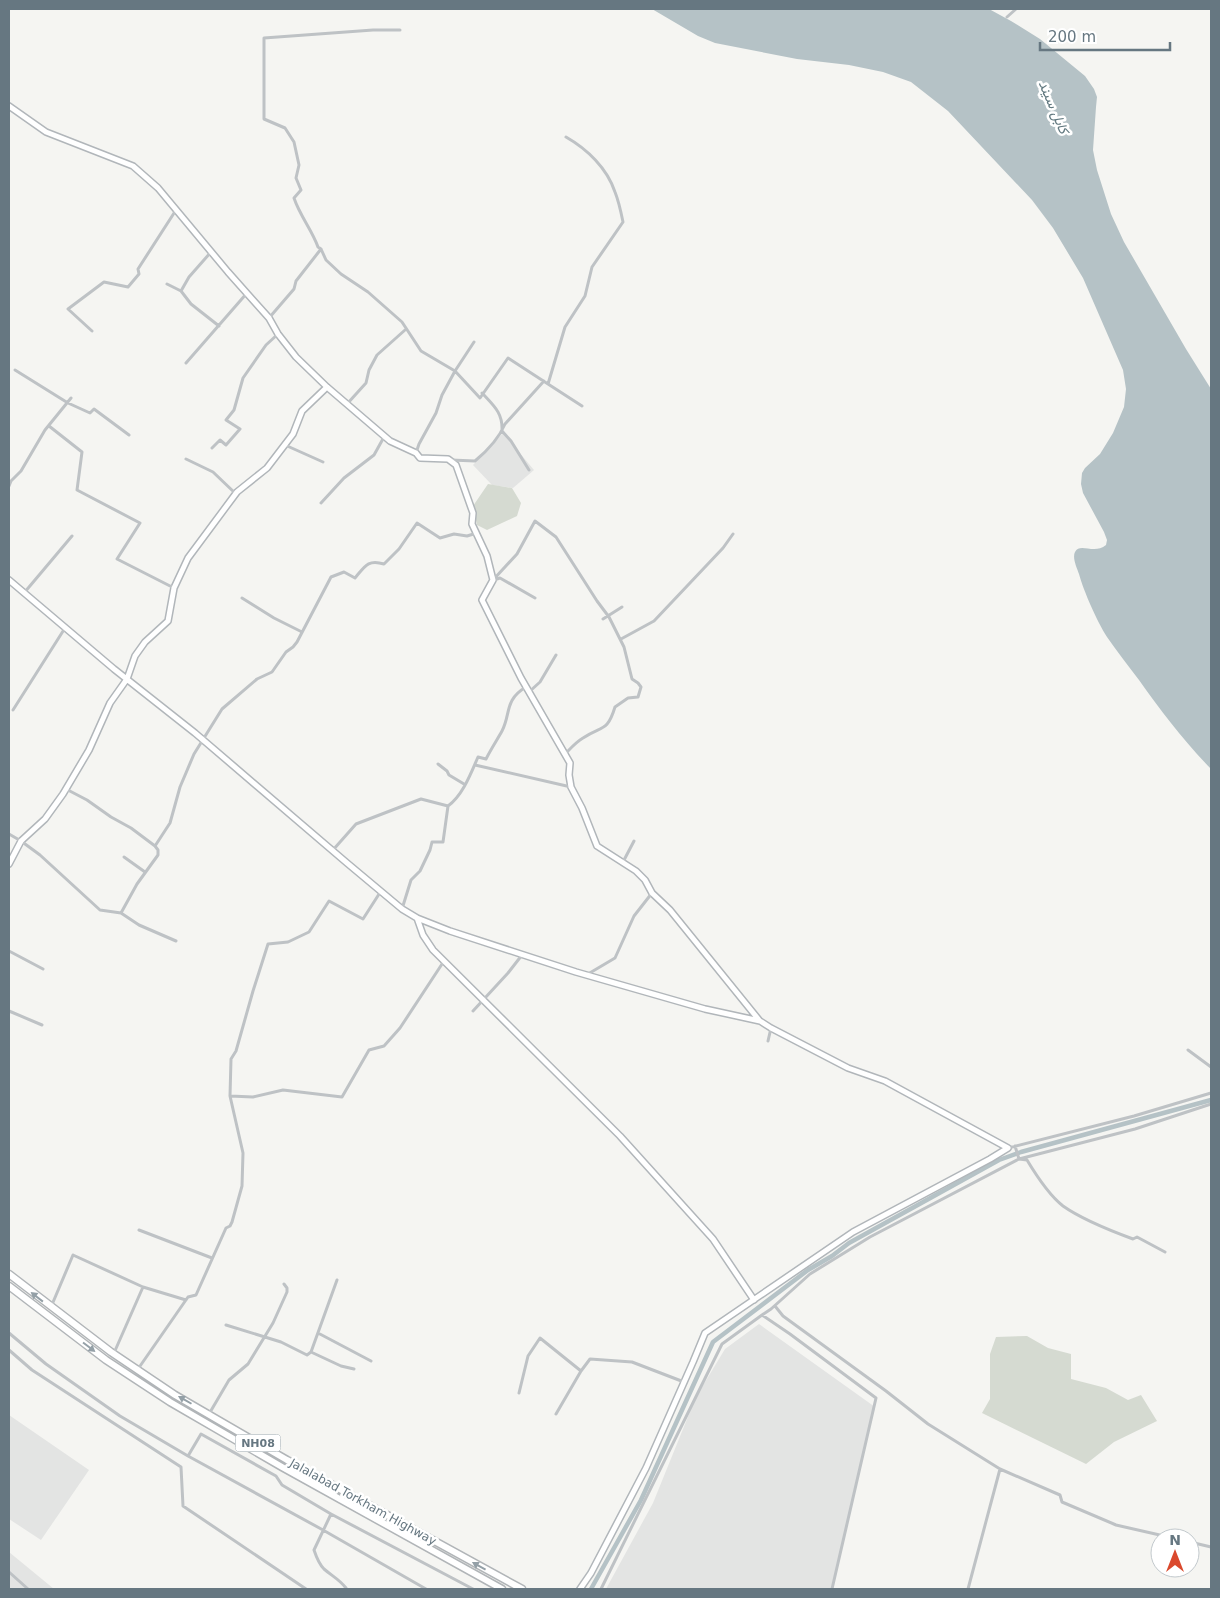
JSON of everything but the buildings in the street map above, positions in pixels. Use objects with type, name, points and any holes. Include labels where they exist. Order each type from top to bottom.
[{"type":"highway","name":"Jalalabad Torkham Highway","points":[[9,1274],[113,1353],[175,1395],[287,1460],[522,1589]]},
{"type":"highway","name":"NH08","points":[[9,1286],[106,1360],[170,1402],[282,1467],[502,1589]]},
{"type":"street","points":[[1007,17],[1016,9]]},
{"type":"street","points":[[400,30],[373,30],[264,38],[264,119],[285,128],[294,142],[300,166],[296,178],[301,190],[294,198],[298,211],[326,260],[341,274],[368,292],[387,308],[402,322],[405,330],[421,351],[455,371],[480,398],[508,358],[582,406]]},
{"type":"street","points":[[9,106],[46,132],[133,166],[158,188],[269,318],[278,334],[296,357],[328,388],[390,441],[416,453],[420,458],[475,461],[544,381]]},
{"type":"street","points":[[548,384],[565,327],[584,296],[592,267],[623,222],[615,190],[603,171],[591,154],[566,137]]},
{"type":"street","points":[[92,331],[68,309],[104,282],[128,287],[139,274],[138,269],[176,210]]},
{"type":"street","points":[[269,318],[294,290],[296,281],[321,249]]},
{"type":"street","points":[[182,291],[189,277],[211,252]]},
{"type":"street","points":[[168,284],[182,291],[191,304],[219,326]]},
{"type":"street","points":[[186,363],[247,294]]},
{"type":"street","points":[[347,404],[366,383],[369,370],[377,355],[405,330]]},
{"type":"street","points":[[212,448],[220,440],[226,445],[240,429],[226,420],[234,410],[243,378],[266,345],[278,334]]},
{"type":"street","points":[[416,453],[418,444],[436,413],[442,395],[474,342]]},
{"type":"street","points":[[15,370],[68,403],[90,413],[94,409],[129,435]]},
{"type":"street","points":[[9,864],[21,841],[44,819],[66,790],[89,750],[110,703],[127,678],[135,656],[145,642],[168,621],[174,588],[188,558],[236,494],[267,468],[293,434],[302,412],[328,388]]},
{"type":"street","points":[[482,394],[498,410],[503,422],[502,431],[529,470]]},
{"type":"street","points":[[9,486],[11,481],[21,471],[45,430],[72,398]]},
{"type":"street","points":[[49,426],[82,452],[77,490],[140,523],[117,559],[174,588]]},
{"type":"street","points":[[321,503],[344,478],[374,455],[385,436]]},
{"type":"street","points":[[284,445],[323,462]]},
{"type":"street","points":[[186,459],[213,472],[236,494]]},
{"type":"street","points":[[448,459],[456,465],[460,474],[473,513],[472,524],[487,556],[493,580]]},
{"type":"street","points":[[564,754],[582,738],[603,729],[610,721],[615,707],[628,698],[638,697],[641,688],[632,679],[621,639],[609,617],[556,537],[535,521],[517,554],[493,580],[482,600],[528,689],[564,754],[570,763],[571,787],[582,808],[596,846],[623,862],[645,880],[652,893],[670,910],[760,1021],[848,1068],[885,1081],[1008,1148]]},
{"type":"street","points":[[154,846],[170,823],[180,787],[194,754],[222,709],[257,679],[272,672],[286,652],[293,647],[331,577],[344,572],[355,578],[365,566],[375,562],[384,564],[399,549],[417,523],[440,538],[454,534],[467,536],[476,533]]},
{"type":"street","points":[[621,639],[654,621],[723,548],[733,534]]},
{"type":"street","points":[[24,593],[72,536]]},
{"type":"street","points":[[493,580],[500,578],[535,598]]},
{"type":"street","points":[[9,580],[114,669],[203,740],[333,851],[382,890],[402,909],[417,918],[450,931],[587,975],[705,1009],[760,1021]]},
{"type":"street","points":[[242,598],[274,618],[302,632]]},
{"type":"street","points":[[603,619],[609,617],[622,607]]},
{"type":"street","points":[[13,710],[66,627]]},
{"type":"street","points":[[402,909],[411,880],[420,871],[432,842],[442,842],[448,806],[454,802],[478,757],[486,759],[495,740],[503,729],[509,704],[523,688],[528,689],[540,682],[556,655]]},
{"type":"street","points":[[438,764],[449,775],[464,784]]},
{"type":"street","points":[[475,764],[571,787]]},
{"type":"street","points":[[66,790],[87,800],[131,828],[158,850],[158,856],[145,872],[121,913]]},
{"type":"street","points":[[333,851],[356,824],[421,799],[448,806]]},
{"type":"street","points":[[9,834],[40,856],[100,910],[121,913],[139,925],[176,941]]},
{"type":"street","points":[[623,862],[634,840]]},
{"type":"street","points":[[124,857],[145,872]]},
{"type":"street","points":[[137,1370],[188,1297],[196,1295],[226,1228],[232,1222],[242,1186],[243,1153],[230,1096],[231,1058],[236,1051],[268,944],[288,942],[309,932],[329,901],[363,919],[382,890]]},
{"type":"street","points":[[587,975],[615,958],[634,916],[652,893]]},
{"type":"street","points":[[417,918],[423,935],[433,950],[614,1131],[713,1239],[754,1300]]},
{"type":"street","points":[[9,951],[43,969]]},
{"type":"street","points":[[473,1011],[522,954]]},
{"type":"street","points":[[230,1096],[254,1097],[284,1090],[342,1097],[369,1050],[384,1046],[400,1028],[444,961]]},
{"type":"street","points":[[9,1011],[42,1025]]},
{"type":"street","points":[[768,1041],[771,1028]]},
{"type":"street","points":[[1188,1050],[1211,1067]]},
{"type":"street","points":[[580,1589],[591,1573],[646,1468],[705,1333],[853,1232],[1008,1148],[1211,1094]]},
{"type":"street","points":[[601,1589],[722,1344],[775,1306],[810,1274],[870,1237],[1019,1159],[1136,1129],[1211,1104]]},
{"type":"street","points":[[1015,1146],[1019,1159]]},
{"type":"street","points":[[1019,1159],[1026,1160],[1042,1183],[1062,1206],[1120,1234],[1134,1239],[1138,1237],[1165,1252]]},
{"type":"street","points":[[139,1230],[212,1258]]},
{"type":"street","points":[[50,1307],[73,1255],[143,1286],[186,1300]]},
{"type":"street","points":[[226,1325],[295,1348],[307,1355],[312,1352],[337,1280]]},
{"type":"street","points":[[209,1415],[229,1380],[248,1364],[273,1322],[287,1292],[284,1284]]},
{"type":"street","points":[[113,1353],[143,1286]]},
{"type":"street","points":[[775,1306],[783,1316],[928,1424],[1000,1469],[1060,1495],[1062,1502],[1116,1525],[1150,1533]]},
{"type":"street","points":[[762,1315],[876,1398],[832,1589]]},
{"type":"street","points":[[9,1333],[46,1364],[113,1410],[188,1456],[426,1589]]},
{"type":"street","points":[[318,1333],[371,1361]]},
{"type":"street","points":[[519,1393],[528,1356],[540,1338],[580,1371]]},
{"type":"street","points":[[9,1350],[40,1376],[181,1467],[183,1506],[306,1589]]},
{"type":"street","points":[[312,1352],[341,1366],[354,1369]]},
{"type":"street","points":[[556,1414],[580,1371],[590,1359],[632,1362],[684,1382]]},
{"type":"street","points":[[188,1456],[201,1434],[276,1476],[282,1484],[331,1514],[473,1589]]},
{"type":"street","points":[[968,1589],[1000,1469]]},
{"type":"street","points":[[331,1514],[314,1550],[319,1563],[324,1569],[339,1579],[345,1589]]},
{"type":"street","points":[[9,1572],[28,1589]]},
{"type":"shaded area","points":[[503,433],[534,470],[513,488],[492,485],[473,465]]},
{"type":"shaded area","points":[[488,484],[512,488],[521,503],[517,516],[487,530],[477,525],[473,506]]},
{"type":"shaded area","points":[[759,1324],[875,1407],[831,1589],[606,1589],[653,1503],[696,1397],[725,1349]]},
{"type":"shaded area","points":[[1027,1336],[1048,1348],[1071,1354],[1071,1379],[1106,1388],[1128,1400],[1141,1395],[1157,1421],[1114,1442],[1086,1464],[982,1413],[990,1399],[990,1354],[996,1337]]},
{"type":"shaded area","points":[[9,1415],[89,1470],[41,1540],[9,1519]]},
{"type":"shaded area","points":[[9,1552],[54,1589],[9,1589]]},
{"type":"water","name":"کابل سيند","points":[[652,9],[989,9],[1040,39],[1085,76],[1097,97],[1093,150],[1097,170],[1111,214],[1124,242],[1211,389],[1211,769],[1173,726],[1107,637],[1091,606],[1075,563],[1074,554],[1077,549],[1097,549],[1106,545],[1107,540],[1104,532],[1083,493],[1081,484],[1082,473],[1100,454],[1113,433],[1124,407],[1126,389],[1123,370],[1083,278],[1053,228],[1032,200],[948,111],[911,82],[883,72],[849,65],[797,59],[715,43],[698,36]]},
{"type":"waterway","points":[[591,1589],[641,1500],[713,1342],[808,1270],[832,1256],[849,1243],[999,1160],[1021,1152],[1211,1100]]}]
